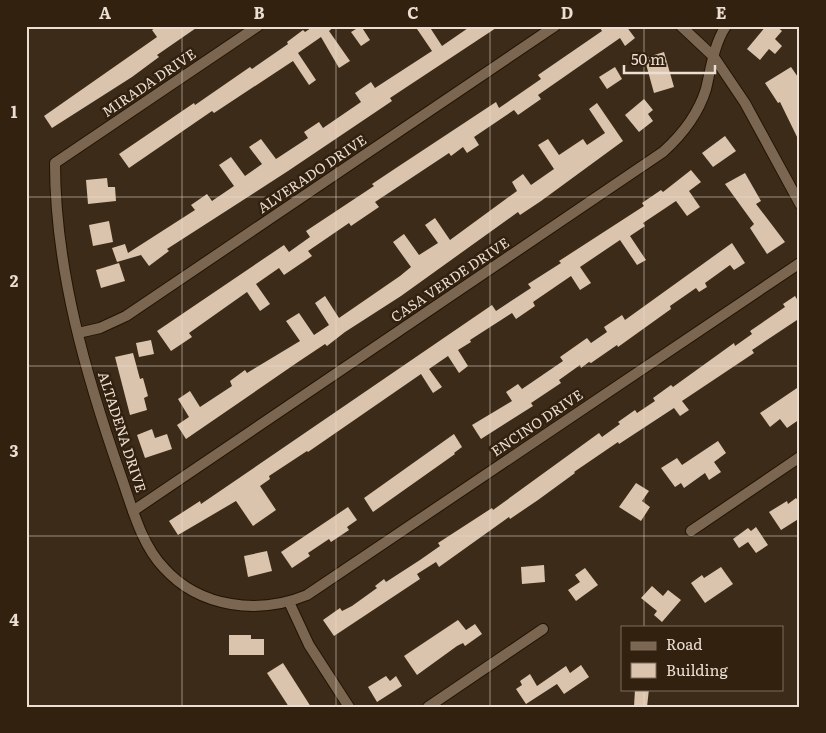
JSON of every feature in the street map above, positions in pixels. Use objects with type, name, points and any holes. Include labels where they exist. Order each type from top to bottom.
[{"type":"street","name":"MIRADA DRIVE","points":[[55,163],[258,26]]},
{"type":"street","name":"ALVERADO DRIVE","points":[[78,332],[100,328],[126,316],[555,26]]},
{"type":"street","points":[[681,26],[714,57],[745,103],[800,204]]},
{"type":"street","name":"CASA VERDE DRIVE","points":[[133,511],[663,152],[687,127],[697,111],[726,26]]},
{"type":"street","name":"ALTADENA DRIVE","points":[[55,163],[55,188],[65,267],[78,332],[103,425],[133,511],[157,560],[177,581],[200,596],[231,605],[276,605],[289,602]]},
{"type":"street","name":"ENCINO DRIVE","points":[[289,602],[307,595],[800,263]]},
{"type":"street","points":[[691,531],[800,457]]},
{"type":"street","points":[[289,602],[309,646],[349,707]]},
{"type":"street","points":[[428,707],[543,629]]},
{"type":"building","points":[[158,26],[199,26],[157,55],[159,57],[132,77],[52,128],[44,116],[157,37],[152,30]]},
{"type":"building","points":[[314,26],[335,26],[329,31],[350,61],[339,68],[321,37],[298,53],[316,80],[309,85],[293,61],[214,113],[212,111],[129,168],[119,154],[250,67],[252,69],[288,44],[287,42],[303,30],[305,32]]},
{"type":"building","points":[[361,26],[370,40],[361,46],[351,32]]},
{"type":"building","points":[[415,26],[429,26],[442,46],[471,26],[499,26],[390,98],[392,101],[288,171],[167,249],[169,251],[149,266],[141,255],[117,262],[112,248],[125,244],[128,253],[195,210],[191,205],[207,194],[212,201],[234,186],[219,165],[231,157],[245,176],[262,164],[249,147],[261,139],[276,159],[308,138],[304,132],[319,122],[323,128],[361,102],[355,93],[371,82],[375,88],[432,51]]},
{"type":"building","points":[[599,26],[626,26],[635,38],[625,46],[620,38],[538,95],[541,99],[518,115],[514,110],[474,137],[479,145],[467,153],[463,147],[451,156],[449,153],[375,202],[379,207],[351,226],[349,223],[308,251],[312,256],[284,275],[279,268],[256,284],[270,304],[260,311],[247,292],[189,333],[192,337],[171,351],[157,331],[284,245],[289,252],[310,237],[306,231],[374,186],[372,184],[496,102],[499,108],[541,79],[538,75],[602,31]]},
{"type":"building","points":[[766,26],[776,26],[782,31],[775,39],[782,46],[775,54],[769,49],[760,60],[747,49]]},
{"type":"building","points":[[664,52],[674,87],[654,93],[646,64],[650,63],[648,57]]},
{"type":"building","points":[[615,67],[622,79],[607,89],[599,77]]},
{"type":"building","points":[[791,67],[800,80],[800,143],[780,102],[778,103],[765,83]]},
{"type":"building","points":[[644,99],[653,110],[648,114],[653,121],[639,132],[625,115]]},
{"type":"building","points":[[597,103],[623,141],[541,201],[520,215],[518,212],[401,296],[345,332],[327,346],[325,344],[186,439],[177,425],[189,417],[178,399],[190,391],[200,407],[232,386],[230,381],[245,370],[247,373],[300,341],[286,321],[299,313],[314,335],[329,325],[315,303],[325,296],[339,318],[400,276],[411,267],[393,242],[404,234],[419,255],[438,243],[425,225],[435,218],[450,240],[517,191],[512,182],[523,174],[531,185],[554,169],[538,145],[548,139],[559,155],[583,139],[587,145],[605,133],[589,109]]},
{"type":"building","points":[[725,136],[736,151],[713,167],[702,153]]},
{"type":"building","points":[[691,170],[701,182],[689,191],[700,207],[687,216],[676,201],[643,223],[645,226],[630,236],[646,260],[637,265],[620,240],[580,267],[591,283],[580,290],[571,276],[533,302],[535,306],[516,319],[512,313],[470,340],[471,342],[458,350],[468,366],[459,373],[448,356],[429,369],[442,387],[433,393],[421,374],[308,452],[269,476],[270,479],[260,486],[276,510],[253,526],[236,501],[178,535],[169,521],[200,501],[201,504],[492,305],[496,311],[531,288],[528,284],[561,263],[559,261],[644,206],[642,203],[661,190],[663,192]]},
{"type":"building","points":[[745,173],[761,201],[756,204],[785,242],[767,254],[750,228],[754,224],[725,184]]},
{"type":"building","points":[[107,178],[108,187],[115,187],[116,201],[88,204],[86,180]]},
{"type":"building","points":[[109,221],[113,242],[93,246],[89,225]]},
{"type":"building","points":[[732,243],[745,263],[734,270],[730,265],[705,283],[707,287],[699,292],[696,288],[670,306],[671,309],[618,347],[617,345],[581,368],[580,365],[559,380],[561,383],[531,403],[533,406],[481,439],[472,425],[512,401],[506,392],[518,384],[522,389],[563,361],[560,357],[587,338],[591,343],[607,332],[604,327],[622,315],[625,320]]},
{"type":"building","points":[[119,263],[125,281],[101,288],[96,270]]},
{"type":"building","points":[[795,296],[800,304],[800,318],[752,350],[754,353],[682,401],[689,410],[680,416],[674,408],[619,444],[618,442],[574,472],[538,500],[510,519],[509,517],[439,567],[436,562],[417,574],[420,579],[334,636],[323,620],[340,608],[342,611],[352,606],[377,588],[375,586],[384,579],[386,582],[420,560],[440,546],[438,543],[492,508],[493,510],[599,433],[602,437],[635,410],[637,413],[655,401],[653,398],[671,385],[673,387],[734,343],[735,346],[752,334],[750,331],[785,307],[783,304]]},
{"type":"building","points":[[151,340],[154,354],[139,357],[136,343]]},
{"type":"building","points":[[133,353],[140,379],[143,378],[148,396],[144,398],[147,410],[130,415],[115,357]]},
{"type":"building","points":[[800,386],[800,419],[787,428],[780,419],[770,427],[760,413]]},
{"type":"building","points":[[152,429],[155,438],[167,434],[172,449],[145,458],[137,435]]},
{"type":"building","points":[[454,434],[462,447],[455,454],[373,512],[364,498]]},
{"type":"building","points":[[718,441],[726,453],[714,462],[721,472],[709,480],[705,473],[684,488],[681,483],[675,487],[661,468],[677,458],[682,465]]},
{"type":"building","points":[[636,483],[649,491],[642,501],[650,507],[641,521],[619,507]]},
{"type":"building","points":[[796,498],[800,503],[800,518],[781,530],[769,512],[787,501],[788,504]]},
{"type":"building","points":[[348,507],[357,520],[347,527],[349,530],[331,542],[329,539],[308,553],[310,556],[292,568],[281,552]]},
{"type":"building","points":[[756,527],[768,545],[756,553],[748,542],[739,548],[733,539],[748,528],[751,531]]},
{"type":"building","points":[[267,551],[272,571],[248,577],[244,556]]},
{"type":"building","points":[[544,565],[545,582],[522,584],[521,567]]},
{"type":"building","points":[[721,567],[733,584],[705,603],[691,583],[702,575],[704,578]]},
{"type":"building","points":[[585,568],[598,585],[576,601],[568,590],[580,582],[575,575]]},
{"type":"building","points":[[652,586],[663,596],[668,590],[681,600],[662,622],[654,615],[657,611],[641,598]]},
{"type":"building","points":[[458,620],[466,630],[475,624],[482,634],[465,646],[463,643],[457,646],[417,675],[404,656]]},
{"type":"building","points":[[229,635],[251,635],[251,639],[264,639],[264,655],[229,655]]},
{"type":"building","points":[[283,663],[311,707],[289,707],[267,673]]},
{"type":"building","points":[[581,665],[589,677],[564,694],[557,684],[526,704],[516,689],[522,685],[520,681],[530,674],[537,686],[566,666],[570,673]]},
{"type":"building","points":[[386,676],[390,681],[396,676],[402,686],[377,702],[368,687]]},
{"type":"building","points":[[635,690],[649,690],[647,707],[634,707]]}]
